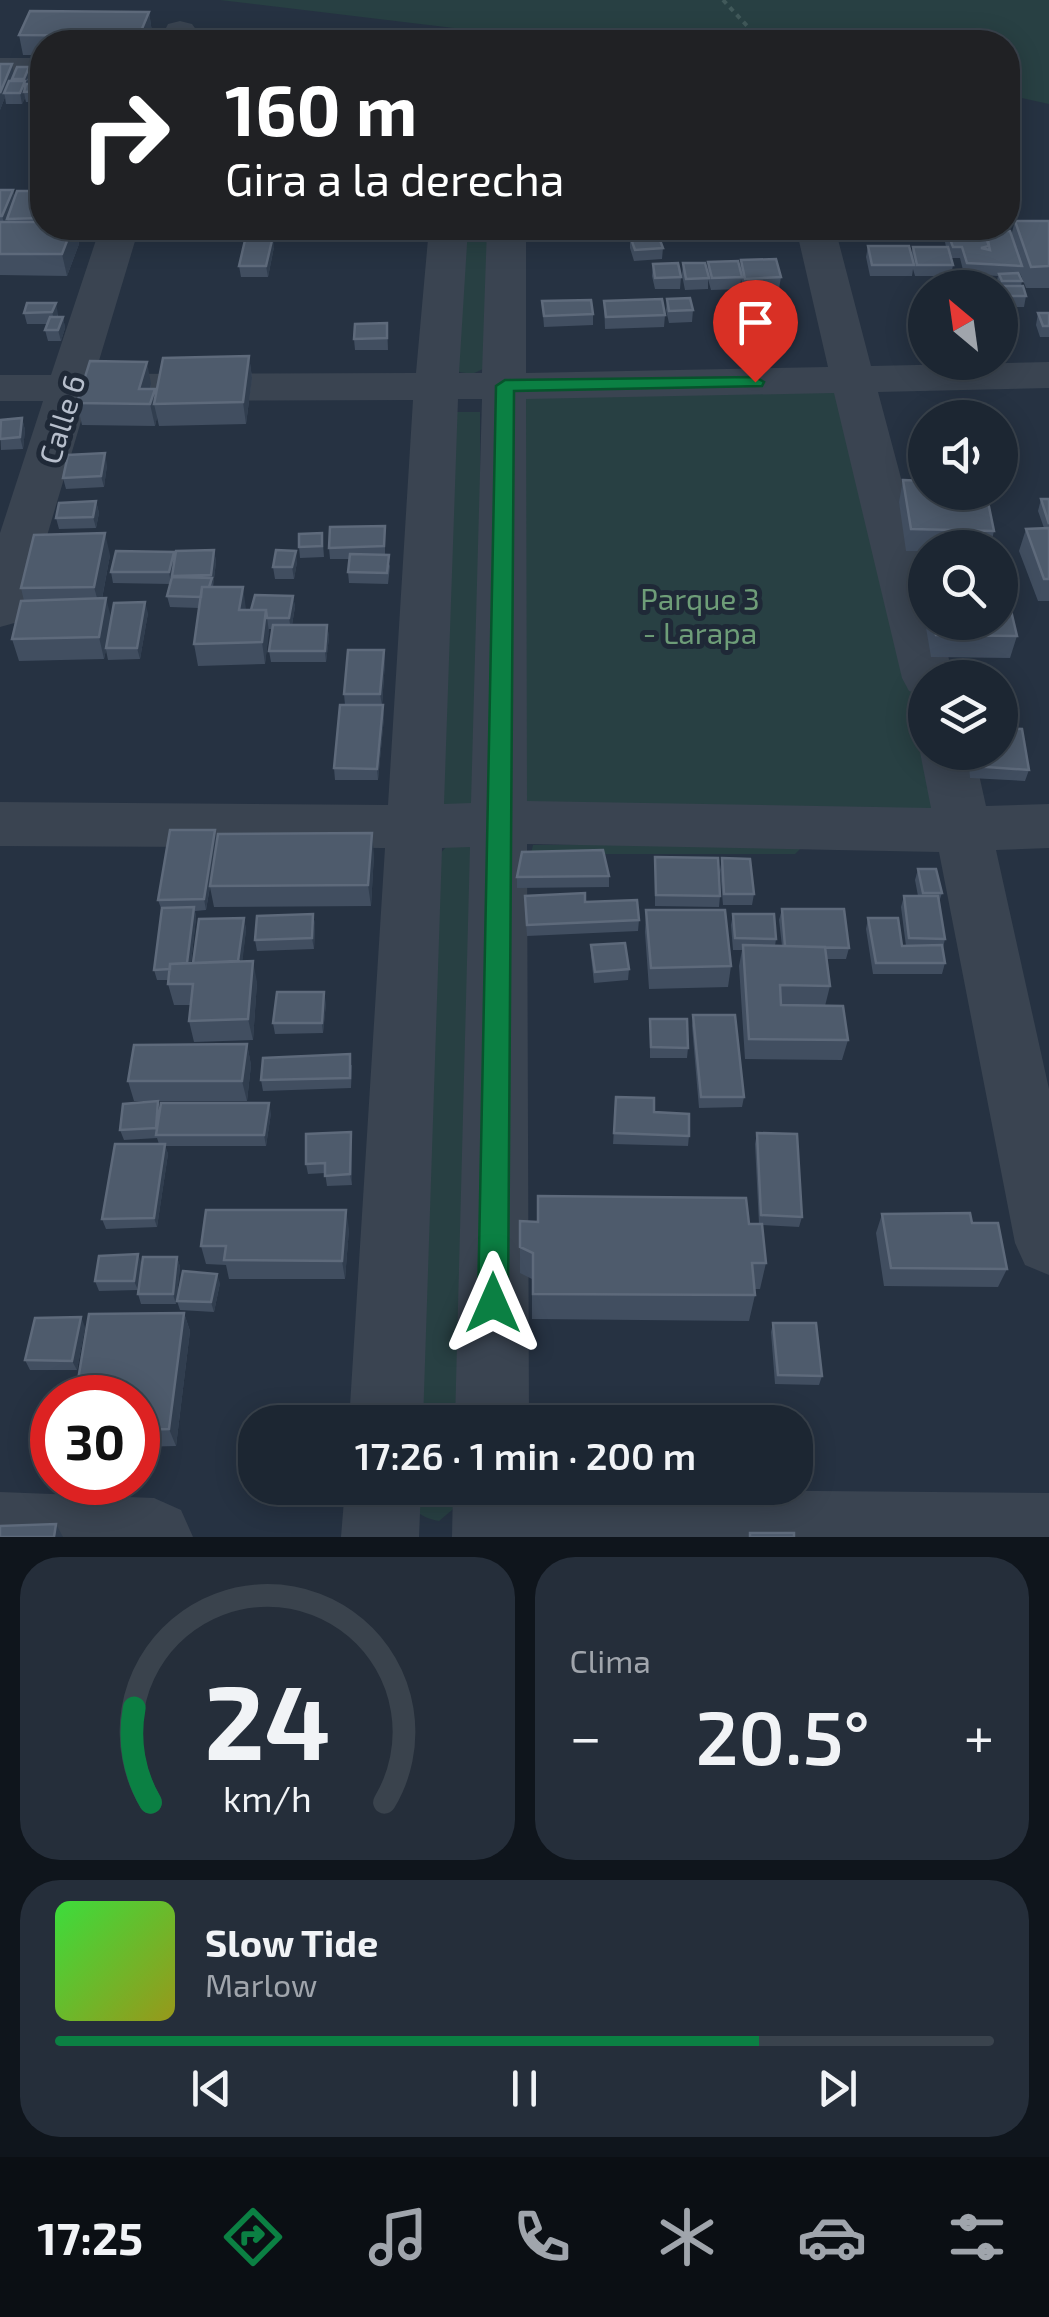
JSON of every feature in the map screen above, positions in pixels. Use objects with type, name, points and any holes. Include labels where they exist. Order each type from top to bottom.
[{"type":"street","points":[[0,68],[30,68]]},
{"type":"street","name":"Calle 6","points":[[0,610],[115,240]]},
{"type":"street","points":[[387,1405],[447,240]]},
{"type":"street","points":[[492,1405],[506,240]]},
{"type":"street","points":[[818,240],[924,660]]},
{"type":"street","points":[[0,388],[505,386],[1049,376]]},
{"type":"street","points":[[952,770],[1049,1243]]},
{"type":"street","points":[[0,824],[1049,826]]},
{"type":"street","points":[[380,1537],[381,1505]]},
{"type":"street","points":[[492,1505],[493,1537],[533,1528],[1049,1530]]},
{"type":"street","points":[[0,1530],[154,1537]]},
{"type":"path","points":[[724,0],[751,30]]},
{"type":"green space","points":[[220,0],[1049,0],[1049,104],[1020,98],[1020,30],[471,30]]},
{"type":"green space","points":[[457,240],[489,240],[483,369],[472,374],[453,371]]},
{"type":"green space","name":"Parque 3 - Larapa","points":[[843,391],[908,664],[908,770],[929,770],[936,830],[506,813],[508,397]]},
{"type":"green space","points":[[449,412],[480,412],[481,805],[442,804]]},
{"type":"green space","points":[[796,843],[801,848],[795,854],[531,854],[533,845]]},
{"type":"green space","points":[[470,845],[480,871],[466,1405],[410,1405],[435,872],[438,856],[446,847]]},
{"type":"green space","points":[[412,1505],[458,1505],[439,1521]]},
{"type":"building","points":[[30,11],[149,12],[142,30],[30,30],[30,35],[19,35]]},
{"type":"building","points":[[0,64],[12,64],[0,93]]},
{"type":"building","points":[[17,67],[29,67],[24,79],[12,79]]},
{"type":"building","points":[[9,81],[25,81],[20,93],[4,93]]},
{"type":"building","points":[[0,190],[13,190],[2,216],[0,216]]},
{"type":"building","points":[[17,191],[30,191],[30,218],[7,219]]},
{"type":"building","points":[[1020,221],[1049,221],[1049,266],[1031,267],[1020,235]]},
{"type":"building","points":[[0,222],[30,222],[30,240],[67,240],[62,254],[0,254]]},
{"type":"building","points":[[245,240],[272,240],[266,266],[239,266]]},
{"type":"building","points":[[631,240],[660,240],[663,248],[635,250]]},
{"type":"building","points":[[950,240],[987,240],[989,246],[981,248],[990,250],[988,240],[1013,240],[1022,266],[967,263],[962,247],[953,247]]},
{"type":"building","points":[[868,246],[909,246],[914,265],[872,265]]},
{"type":"building","points":[[913,247],[948,247],[953,265],[917,265]]},
{"type":"building","points":[[776,259],[781,277],[745,279],[741,260]]},
{"type":"building","points":[[738,261],[742,277],[712,278],[708,262]]},
{"type":"building","points":[[678,263],[681,277],[655,278],[653,264]]},
{"type":"building","points":[[683,263],[705,263],[709,278],[686,279]]},
{"type":"building","points":[[1018,286],[1023,286],[1026,296],[1018,296]]},
{"type":"building","points":[[690,298],[693,310],[669,311],[667,299]]},
{"type":"building","points":[[662,299],[665,315],[606,317],[604,301]]},
{"type":"building","points":[[762,299],[765,310],[736,311],[733,300]]},
{"type":"building","points":[[591,300],[593,314],[544,316],[542,301]]},
{"type":"building","points":[[27,303],[56,303],[52,312],[24,313]]},
{"type":"building","points":[[1038,313],[1049,313],[1049,326],[1043,326]]},
{"type":"building","points":[[50,317],[63,317],[58,330],[45,330]]},
{"type":"building","points":[[387,323],[387,338],[354,339],[355,324]]},
{"type":"building","points":[[249,356],[243,402],[154,404],[163,358]]},
{"type":"building","points":[[90,361],[147,362],[139,389],[155,389],[150,404],[77,403]]},
{"type":"building","points":[[22,418],[20,437],[0,439],[1,420]]},
{"type":"building","points":[[105,453],[101,476],[63,478],[68,455]]},
{"type":"building","points":[[903,480],[908,480],[908,510],[990,510],[994,530],[952,530],[911,529]]},
{"type":"building","points":[[1041,499],[1049,499],[1049,524]]},
{"type":"building","points":[[96,501],[93,517],[56,518],[59,503]]},
{"type":"building","points":[[385,526],[384,546],[329,548],[330,527]]},
{"type":"building","points":[[1049,528],[1049,579],[1044,579],[1026,529]]},
{"type":"building","points":[[105,533],[94,587],[21,588],[34,535]]},
{"type":"building","points":[[322,533],[322,546],[299,547],[299,534]]},
{"type":"building","points":[[214,550],[211,575],[172,576],[176,551]]},
{"type":"building","points":[[276,550],[296,551],[292,567],[273,567]]},
{"type":"building","points":[[116,551],[174,552],[169,572],[111,572]]},
{"type":"building","points":[[350,554],[389,555],[387,573],[348,572]]},
{"type":"building","points":[[172,577],[212,578],[209,587],[202,587],[201,597],[167,596]]},
{"type":"building","points":[[202,587],[243,587],[239,610],[266,610],[262,642],[194,644]]},
{"type":"building","points":[[255,595],[293,596],[289,618],[267,618],[266,610],[251,610]]},
{"type":"building","points":[[106,598],[99,637],[12,639],[21,601]]},
{"type":"building","points":[[145,602],[137,648],[106,648],[114,603]]},
{"type":"building","points":[[273,625],[327,625],[325,651],[269,651]]},
{"type":"building","points":[[348,650],[384,650],[380,694],[344,694]]},
{"type":"building","points":[[340,705],[383,705],[377,769],[334,768]]},
{"type":"building","points":[[1018,729],[1022,729],[1029,770],[1018,769]]},
{"type":"building","points":[[170,830],[215,830],[204,899],[158,900]]},
{"type":"building","points":[[372,833],[368,885],[210,886],[218,834]]},
{"type":"building","points":[[603,850],[609,876],[517,877],[522,852]]},
{"type":"building","points":[[655,857],[718,858],[720,896],[656,895]]},
{"type":"building","points":[[722,858],[750,859],[754,894],[724,894]]},
{"type":"building","points":[[918,869],[936,869],[942,893],[923,893]]},
{"type":"building","points":[[585,893],[585,902],[637,900],[639,920],[527,925],[525,896]]},
{"type":"building","points":[[904,896],[938,896],[945,939],[909,938]]},
{"type":"building","points":[[194,907],[187,963],[154,970],[162,908]]},
{"type":"building","points":[[782,909],[844,909],[849,948],[785,946]]},
{"type":"building","points":[[646,910],[725,910],[731,966],[651,968]]},
{"type":"building","points":[[313,914],[312,938],[255,940],[257,916]]},
{"type":"building","points":[[733,914],[774,914],[776,939],[735,938]]},
{"type":"building","points":[[244,918],[238,961],[193,963],[199,919]]},
{"type":"building","points":[[868,918],[898,918],[902,946],[942,945],[945,963],[876,963]]},
{"type":"building","points":[[625,943],[629,969],[595,972],[591,945]]},
{"type":"building","points":[[743,945],[825,947],[830,986],[780,985],[781,1005],[843,1006],[848,1040],[749,1039]]},
{"type":"building","points":[[253,961],[248,1019],[189,1021],[193,984],[168,984],[170,964]]},
{"type":"building","points":[[277,992],[324,992],[322,1023],[273,1023]]},
{"type":"building","points":[[693,1015],[735,1015],[744,1097],[701,1097]]},
{"type":"building","points":[[650,1019],[687,1019],[688,1048],[651,1047]]},
{"type":"building","points":[[247,1044],[242,1081],[128,1081],[134,1045]]},
{"type":"building","points":[[350,1054],[350,1078],[261,1080],[263,1058]]},
{"type":"building","points":[[616,1097],[654,1098],[654,1112],[689,1114],[689,1136],[614,1133]]},
{"type":"building","points":[[158,1101],[156,1128],[120,1130],[123,1104]]},
{"type":"building","points":[[161,1103],[269,1103],[264,1135],[156,1135]]},
{"type":"building","points":[[351,1132],[350,1174],[325,1176],[325,1163],[306,1164],[306,1134]]},
{"type":"building","points":[[757,1133],[797,1134],[802,1217],[761,1215]]},
{"type":"building","points":[[115,1144],[165,1144],[154,1218],[102,1219]]},
{"type":"building","points":[[538,1196],[746,1198],[749,1224],[762,1224],[766,1263],[752,1263],[755,1295],[533,1294],[533,1253],[520,1247],[520,1221],[538,1222]]},
{"type":"building","points":[[206,1210],[346,1210],[342,1261],[224,1260],[226,1246],[201,1246]]},
{"type":"building","points":[[970,1213],[972,1223],[998,1223],[1007,1269],[891,1268],[882,1214]]},
{"type":"building","points":[[138,1254],[134,1281],[95,1281],[99,1256]]},
{"type":"building","points":[[143,1257],[177,1257],[173,1294],[138,1294]]},
{"type":"building","points":[[183,1271],[217,1274],[211,1302],[177,1301]]},
{"type":"building","points":[[184,1313],[169,1429],[160,1429],[160,1375],[79,1375],[89,1314]]},
{"type":"building","points":[[81,1317],[72,1361],[25,1360],[35,1318]]},
{"type":"building","points":[[773,1323],[816,1323],[822,1376],[778,1375]]},
{"type":"building","points":[[56,1524],[54,1537],[0,1537],[0,1526]]},
{"type":"building","points":[[750,1533],[794,1533],[794,1537],[750,1537]]},
{"type":"route","points":[[493,1303],[505,386],[755,382]]}]
